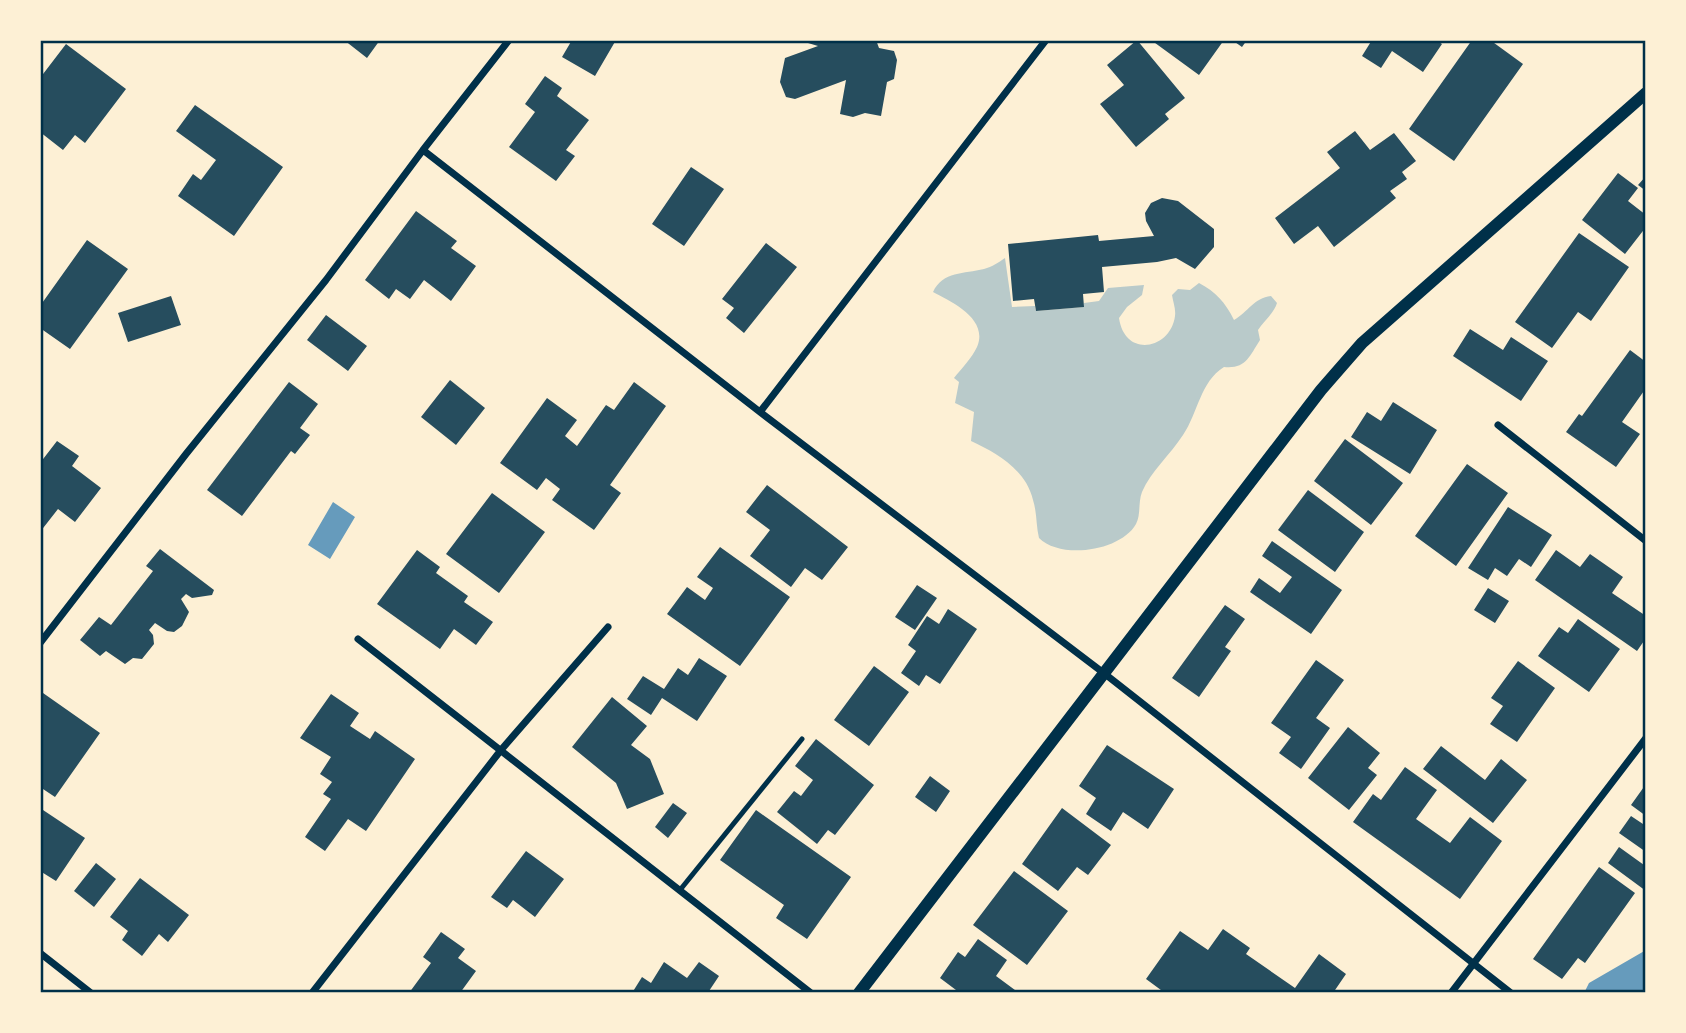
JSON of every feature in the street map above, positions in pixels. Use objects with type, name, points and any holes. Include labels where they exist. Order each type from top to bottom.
[{"type":"street","points":[[40,643],[186,454],[326,280],[509,40]]},
{"type":"street","points":[[760,412],[1046,40]]},
{"type":"street","points":[[859,993],[1321,390],[1362,343],[1646,93]]},
{"type":"street","points":[[423,150],[760,412],[1105,674],[1511,993]]},
{"type":"street","points":[[1498,425],[1646,541]]},
{"type":"street","points":[[312,993],[500,750],[608,627]]},
{"type":"street","points":[[358,639],[811,993]]},
{"type":"street","points":[[1451,993],[1646,738]]},
{"type":"street","points":[[40,953],[91,993]]},
{"type":"lane","points":[[680,890],[802,738]]},
{"type":"shaded area","points":[[1005,258],[1012,307],[1035,306],[1036,311],[1083,307],[1084,303],[1099,301],[1108,288],[1144,285],[1142,295],[1127,307],[1119,318],[1123,331],[1130,340],[1138,344],[1157,342],[1172,327],[1175,308],[1172,295],[1178,289],[1190,290],[1199,283],[1219,298],[1234,320],[1265,297],[1271,296],[1277,303],[1258,330],[1260,340],[1250,357],[1237,366],[1224,367],[1204,389],[1183,435],[1146,484],[1136,524],[1118,541],[1105,546],[1061,549],[1039,538],[1034,505],[1024,480],[1000,457],[971,441],[974,412],[955,403],[959,382],[954,378],[977,347],[978,328],[967,313],[933,292],[942,280],[948,277],[987,268]]},
{"type":"water","points":[[333,502],[355,517],[330,559],[308,545]]},
{"type":"water","points":[[1646,950],[1646,993],[1584,993],[1589,983]]},
{"type":"building","points":[[344,40],[380,40],[367,58]]},
{"type":"building","points":[[572,40],[616,40],[595,76],[562,57]]},
{"type":"building","points":[[798,40],[876,40],[879,48],[894,51],[897,60],[894,79],[887,82],[881,116],[865,113],[853,117],[840,114],[846,80],[795,99],[786,97],[780,82],[785,58],[818,46]]},
{"type":"building","points":[[1137,40],[1185,98],[1165,114],[1169,119],[1136,147],[1100,104],[1124,85],[1107,65]]},
{"type":"building","points":[[1151,40],[1224,40],[1199,75]]},
{"type":"building","points":[[1232,40],[1247,40],[1242,47]]},
{"type":"building","points":[[1372,40],[1436,40],[1442,44],[1423,72],[1392,51],[1381,68],[1362,56]]},
{"type":"building","points":[[1472,40],[1490,40],[1523,64],[1454,161],[1409,129]]},
{"type":"building","points":[[66,44],[126,89],[85,143],[75,135],[63,150],[40,132],[40,78]]},
{"type":"building","points":[[545,76],[562,88],[557,96],[589,120],[566,150],[575,156],[556,181],[509,147],[535,112],[525,104]]},
{"type":"building","points":[[195,105],[283,167],[234,236],[178,196],[193,174],[201,180],[216,160],[176,131]]},
{"type":"building","points":[[1355,131],[1370,150],[1394,133],[1416,161],[1402,172],[1407,179],[1390,191],[1396,198],[1334,247],[1318,226],[1294,244],[1275,218],[1340,168],[1327,152]]},
{"type":"building","points":[[691,167],[724,189],[684,246],[652,224]]},
{"type":"building","points":[[1618,173],[1638,188],[1628,201],[1646,215],[1646,227],[1625,254],[1582,220]]},
{"type":"building","points":[[1646,176],[1646,191],[1638,185]]},
{"type":"building","points":[[1162,198],[1178,201],[1214,229],[1214,247],[1195,269],[1176,258],[1102,267],[1104,292],[1083,294],[1084,307],[1036,311],[1034,299],[1013,301],[1008,244],[1098,235],[1099,241],[1154,236],[1145,213],[1151,203]]},
{"type":"building","points":[[416,211],[457,241],[451,248],[476,266],[451,301],[424,280],[410,299],[396,289],[389,299],[365,280]]},
{"type":"building","points":[[1579,233],[1629,267],[1591,321],[1578,312],[1552,348],[1515,322]]},
{"type":"building","points":[[87,240],[128,269],[70,349],[40,328],[40,306]]},
{"type":"building","points":[[766,243],[797,267],[744,333],[726,318],[734,308],[722,299]]},
{"type":"building","points":[[171,296],[181,325],[128,342],[118,313]]},
{"type":"building","points":[[326,315],[367,346],[348,371],[307,340]]},
{"type":"building","points":[[1470,329],[1503,350],[1511,337],[1548,361],[1521,401],[1453,356]]},
{"type":"building","points":[[1630,350],[1646,362],[1646,388],[1622,422],[1640,434],[1616,467],[1566,432],[1579,414],[1582,416]]},
{"type":"building","points":[[450,380],[485,408],[456,445],[421,417]]},
{"type":"building","points":[[289,382],[318,404],[300,428],[310,435],[295,454],[291,451],[242,516],[207,490]]},
{"type":"building","points":[[634,382],[666,406],[610,485],[621,493],[594,530],[552,500],[560,489],[546,478],[537,490],[500,463],[547,398],[577,420],[565,436],[577,446],[606,405],[614,410]]},
{"type":"building","points":[[1393,402],[1437,430],[1410,474],[1351,437],[1367,412],[1381,421]]},
{"type":"building","points":[[1345,439],[1403,483],[1371,525],[1314,481]]},
{"type":"building","points":[[57,441],[79,456],[72,466],[101,488],[75,522],[58,509],[40,532],[40,463]]},
{"type":"building","points":[[1467,464],[1508,493],[1456,566],[1415,536]]},
{"type":"building","points":[[767,485],[848,547],[822,580],[805,568],[791,587],[750,556],[770,530],[746,512]]},
{"type":"building","points":[[1308,490],[1364,532],[1335,572],[1278,530]]},
{"type":"building","points":[[492,493],[545,532],[499,593],[446,554]]},
{"type":"building","points":[[1508,507],[1552,535],[1531,567],[1519,559],[1507,576],[1495,568],[1488,580],[1468,568]]},
{"type":"building","points":[[1272,541],[1342,590],[1311,634],[1250,592],[1259,578],[1280,593],[1292,577],[1262,556]]},
{"type":"building","points":[[720,547],[790,597],[740,666],[667,614],[687,587],[705,600],[713,588],[697,577]]},
{"type":"building","points":[[160,549],[214,590],[212,595],[192,598],[186,594],[181,599],[189,612],[182,626],[174,632],[155,623],[149,630],[154,644],[142,659],[133,658],[125,664],[106,651],[100,656],[80,640],[99,617],[111,625],[153,571],[146,566]]},
{"type":"building","points":[[417,550],[440,567],[436,573],[468,596],[464,602],[493,622],[476,645],[454,629],[440,649],[377,604]]},
{"type":"building","points":[[1556,550],[1580,567],[1590,554],[1623,577],[1612,593],[1646,616],[1646,638],[1637,651],[1535,580]]},
{"type":"building","points":[[917,585],[937,598],[915,630],[895,617]]},
{"type":"building","points":[[1488,588],[1509,601],[1495,623],[1474,610]]},
{"type":"building","points":[[1225,605],[1245,619],[1225,647],[1231,651],[1199,697],[1172,678]]},
{"type":"building","points":[[948,609],[977,629],[940,684],[926,675],[919,686],[901,673],[916,651],[908,645],[927,616],[939,624]]},
{"type":"building","points":[[1578,619],[1620,649],[1589,692],[1538,656],[1559,627],[1568,633]]},
{"type":"building","points":[[699,658],[727,676],[697,721],[662,698],[651,715],[627,699],[643,676],[664,689],[678,668],[688,675]]},
{"type":"building","points":[[1316,660],[1344,680],[1316,718],[1330,728],[1301,769],[1279,753],[1291,737],[1271,723]]},
{"type":"building","points":[[1518,661],[1555,688],[1517,742],[1490,724],[1503,706],[1491,698]]},
{"type":"building","points":[[874,666],[909,692],[869,746],[834,720]]},
{"type":"building","points":[[43,693],[100,733],[55,797],[40,787],[40,697]]},
{"type":"building","points":[[331,694],[359,713],[350,726],[370,739],[375,731],[415,759],[366,831],[348,819],[325,851],[305,837],[331,799],[323,794],[332,782],[320,774],[331,757],[300,738]]},
{"type":"building","points":[[612,697],[647,726],[631,745],[650,759],[664,794],[627,809],[616,783],[572,747]]},
{"type":"building","points":[[1348,727],[1380,753],[1368,768],[1377,775],[1349,810],[1308,778]]},
{"type":"building","points":[[816,739],[874,785],[835,835],[828,830],[817,844],[777,812],[794,791],[801,796],[813,780],[795,766]]},
{"type":"building","points":[[1107,745],[1174,789],[1148,829],[1123,812],[1111,831],[1086,814],[1096,798],[1079,786]]},
{"type":"building","points":[[1441,746],[1485,780],[1501,759],[1527,780],[1493,823],[1423,769]]},
{"type":"building","points":[[1405,767],[1437,790],[1416,819],[1450,843],[1470,817],[1502,841],[1460,899],[1353,822],[1373,794],[1381,800]]},
{"type":"building","points":[[930,776],[950,791],[936,812],[915,797]]},
{"type":"building","points":[[1646,784],[1646,816],[1631,805]]},
{"type":"building","points":[[673,803],[687,813],[668,838],[655,827]]},
{"type":"building","points":[[40,808],[85,838],[56,881],[40,871]]},
{"type":"building","points":[[1062,808],[1111,845],[1088,875],[1077,867],[1058,891],[1022,864]]},
{"type":"building","points":[[756,810],[851,877],[807,939],[776,918],[784,905],[720,860]]},
{"type":"building","points":[[1631,816],[1646,826],[1646,852],[1619,833]]},
{"type":"building","points":[[1619,847],[1644,865],[1646,862],[1646,891],[1608,863]]},
{"type":"building","points":[[526,851],[564,879],[535,917],[513,900],[507,908],[491,897]]},
{"type":"building","points":[[96,863],[116,879],[94,907],[74,891]]},
{"type":"building","points":[[1599,867],[1635,893],[1585,963],[1578,958],[1562,979],[1533,959]]},
{"type":"building","points":[[1014,871],[1068,911],[1027,965],[973,925]]},
{"type":"building","points":[[140,878],[189,915],[168,942],[159,934],[142,956],[122,940],[128,931],[110,917]]},
{"type":"building","points":[[1223,929],[1250,948],[1246,954],[1295,988],[1319,954],[1346,974],[1333,993],[1165,993],[1146,979],[1180,931],[1208,950]]},
{"type":"building","points":[[441,932],[465,949],[458,958],[476,971],[460,993],[409,993],[431,963],[423,957]]},
{"type":"building","points":[[978,939],[1007,960],[996,976],[1019,993],[960,993],[940,978],[958,952],[965,957]]},
{"type":"building","points":[[664,962],[687,978],[699,962],[719,976],[709,991],[712,993],[632,993],[642,977],[651,983]]}]
